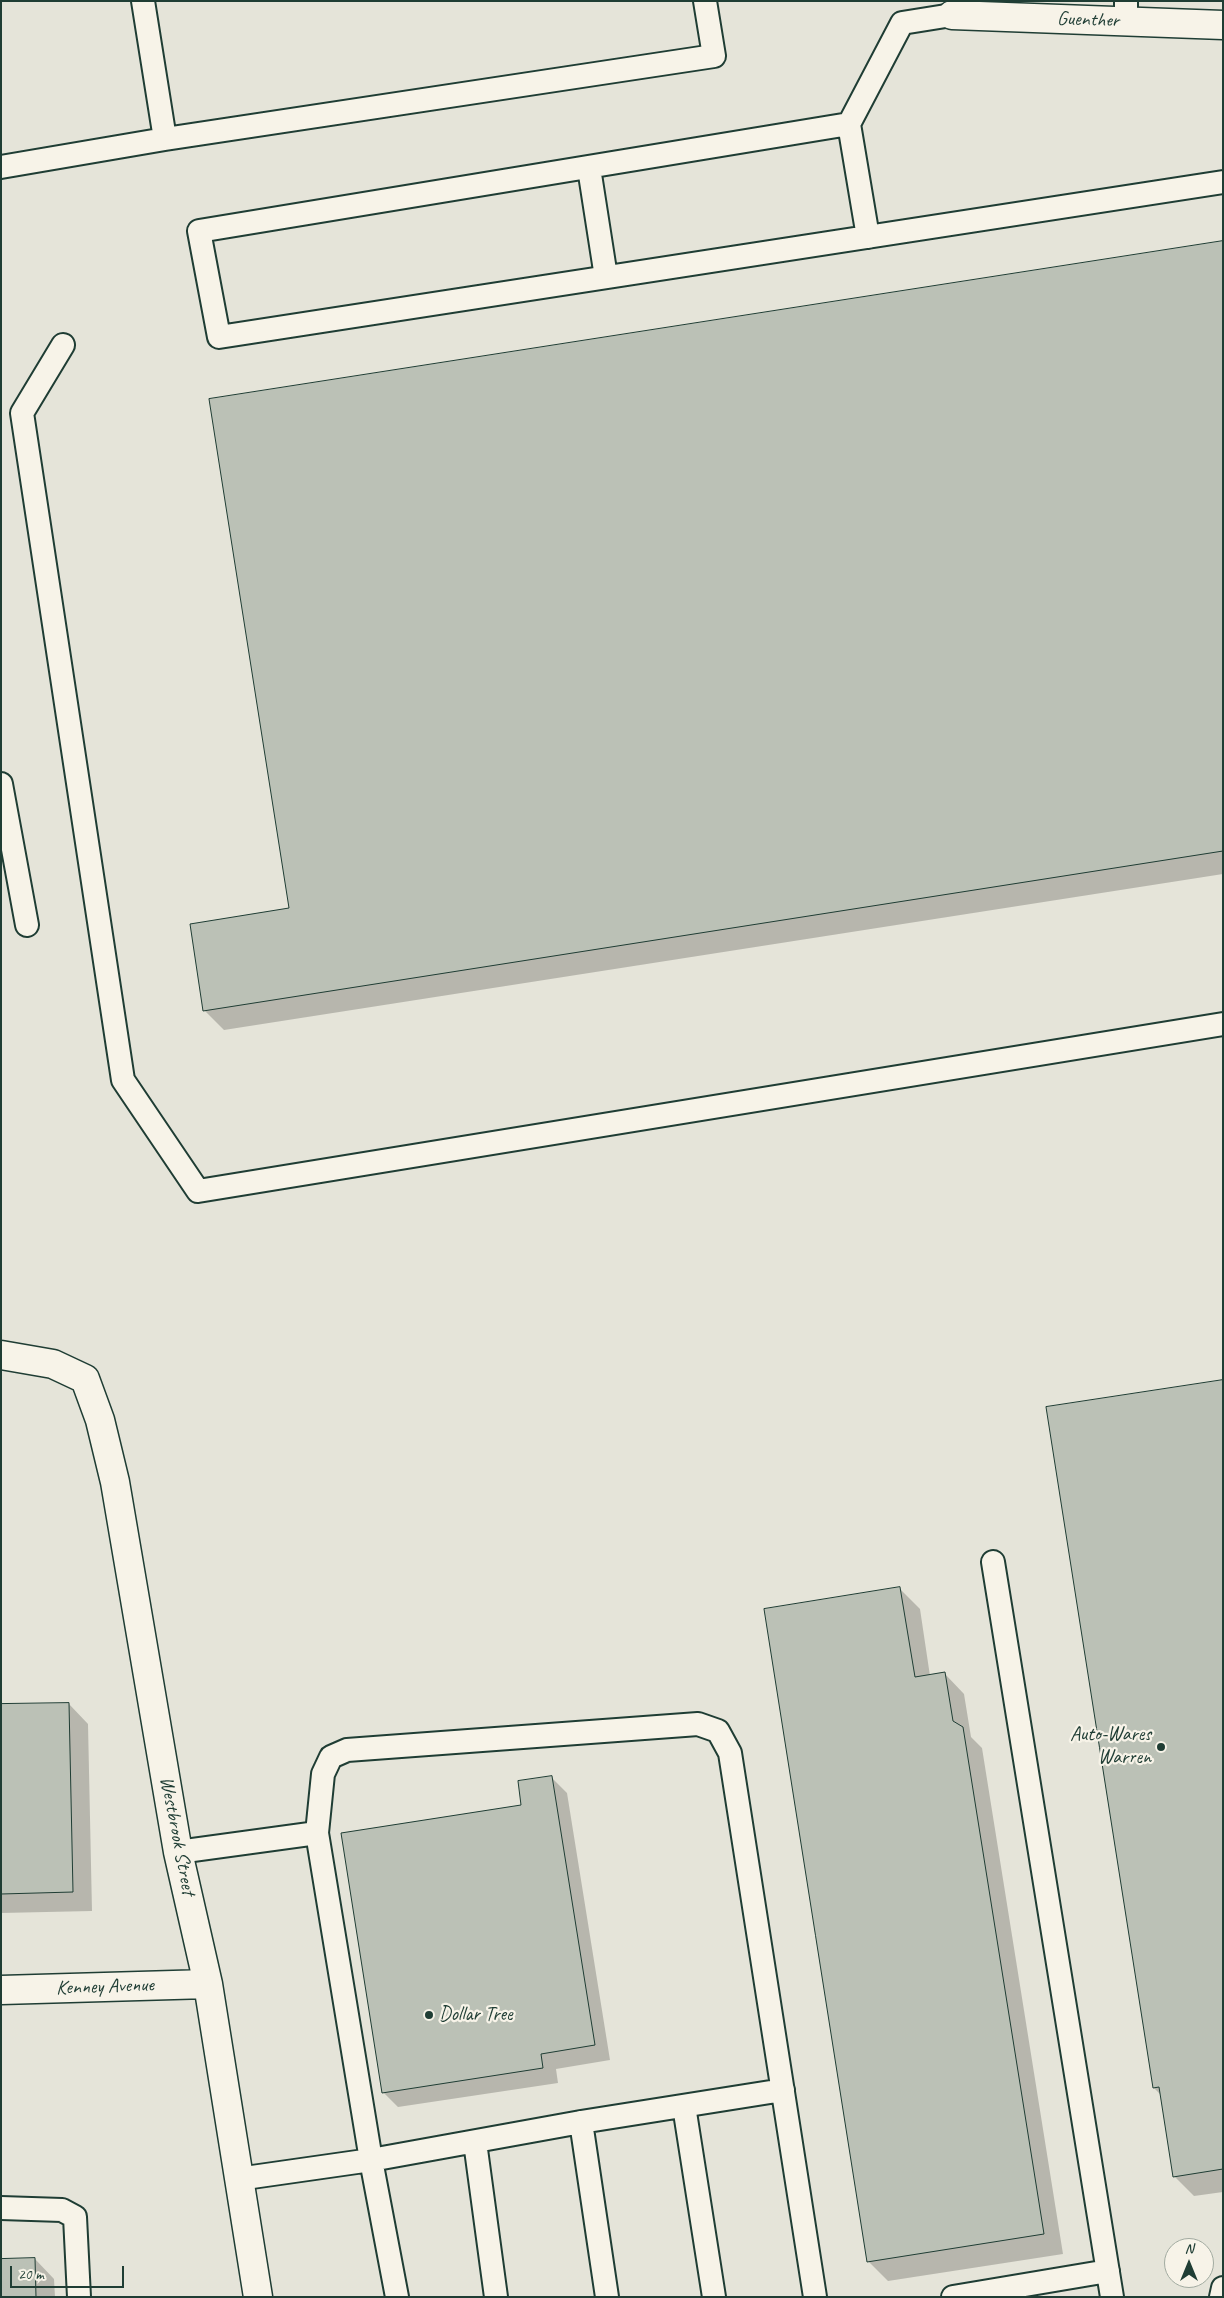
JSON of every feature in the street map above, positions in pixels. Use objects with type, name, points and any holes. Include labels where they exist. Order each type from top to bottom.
[{"type":"street","name":"Guenther","points":[[952,15],[1126,11],[1223,25]]},
{"type":"street","name":"Westbrook Street","points":[[1,1355],[53,1364],[85,1379],[100,1420],[115,1482],[178,1852],[208,1984],[258,2297]]},
{"type":"street","name":"Kenney Avenue","points":[[1,1990],[208,1984]]},
{"type":"lane","points":[[143,1],[164,139]]},
{"type":"lane","points":[[1,167],[164,139],[714,56],[706,1]]},
{"type":"lane","points":[[868,237],[849,124],[902,23],[952,15]]},
{"type":"lane","points":[[849,124],[200,231],[220,337],[1223,182]]},
{"type":"lane","points":[[589,168],[606,277]]},
{"type":"lane","points":[[62,345],[22,413],[123,1080],[198,1191],[1223,1024]]},
{"type":"lane","points":[[1,784],[27,925]]},
{"type":"lane","points":[[993,1562],[1112,2297]]},
{"type":"lane","points":[[397,2297],[371,2160],[317,1834],[323,1774],[331,1757],[347,1750],[698,1724],[718,1731],[730,1753],[815,2297]]},
{"type":"lane","points":[[178,1852],[317,1834]]},
{"type":"lane","points":[[238,2180],[371,2160],[581,2122],[783,2090]]},
{"type":"lane","points":[[684,2106],[714,2297]]},
{"type":"lane","points":[[581,2122],[607,2297]]},
{"type":"lane","points":[[475,2142],[496,2297]]},
{"type":"lane","points":[[1,2208],[62,2210],[75,2217],[79,2297]]},
{"type":"lane","points":[[953,2297],[1108,2271]]},
{"type":"lane","points":[[1221,2297],[1223,2288]]},
{"type":"shaded area","points":[[1,1],[1223,1],[1223,2297],[1,2297]]},
{"type":"building","points":[[1223,241],[1223,851],[203,1011],[190,924],[289,908],[209,399]]},
{"type":"building","name":"Auto-Wares Warren","points":[[1223,1380],[1223,2169],[1173,2177],[1159,2087],[1153,2088],[1046,1407]]},
{"type":"building","points":[[900,1587],[915,1677],[945,1672],[953,1721],[963,1727],[1044,2234],[867,2262],[764,1609]]},
{"type":"building","points":[[69,1703],[73,1892],[1,1894],[1,1704]]},
{"type":"building","points":[[552,1776],[595,2045],[541,2054],[543,2068],[382,2093],[341,1833],[521,1805],[518,1781]]},
{"type":"building","points":[[35,2258],[36,2297],[1,2297],[1,2259]]},
{"type":"place","name":"Auto-Wares Warren","points":[[1161,1747]]},
{"type":"place","name":"Dollar Tree","points":[[429,2015]]}]
